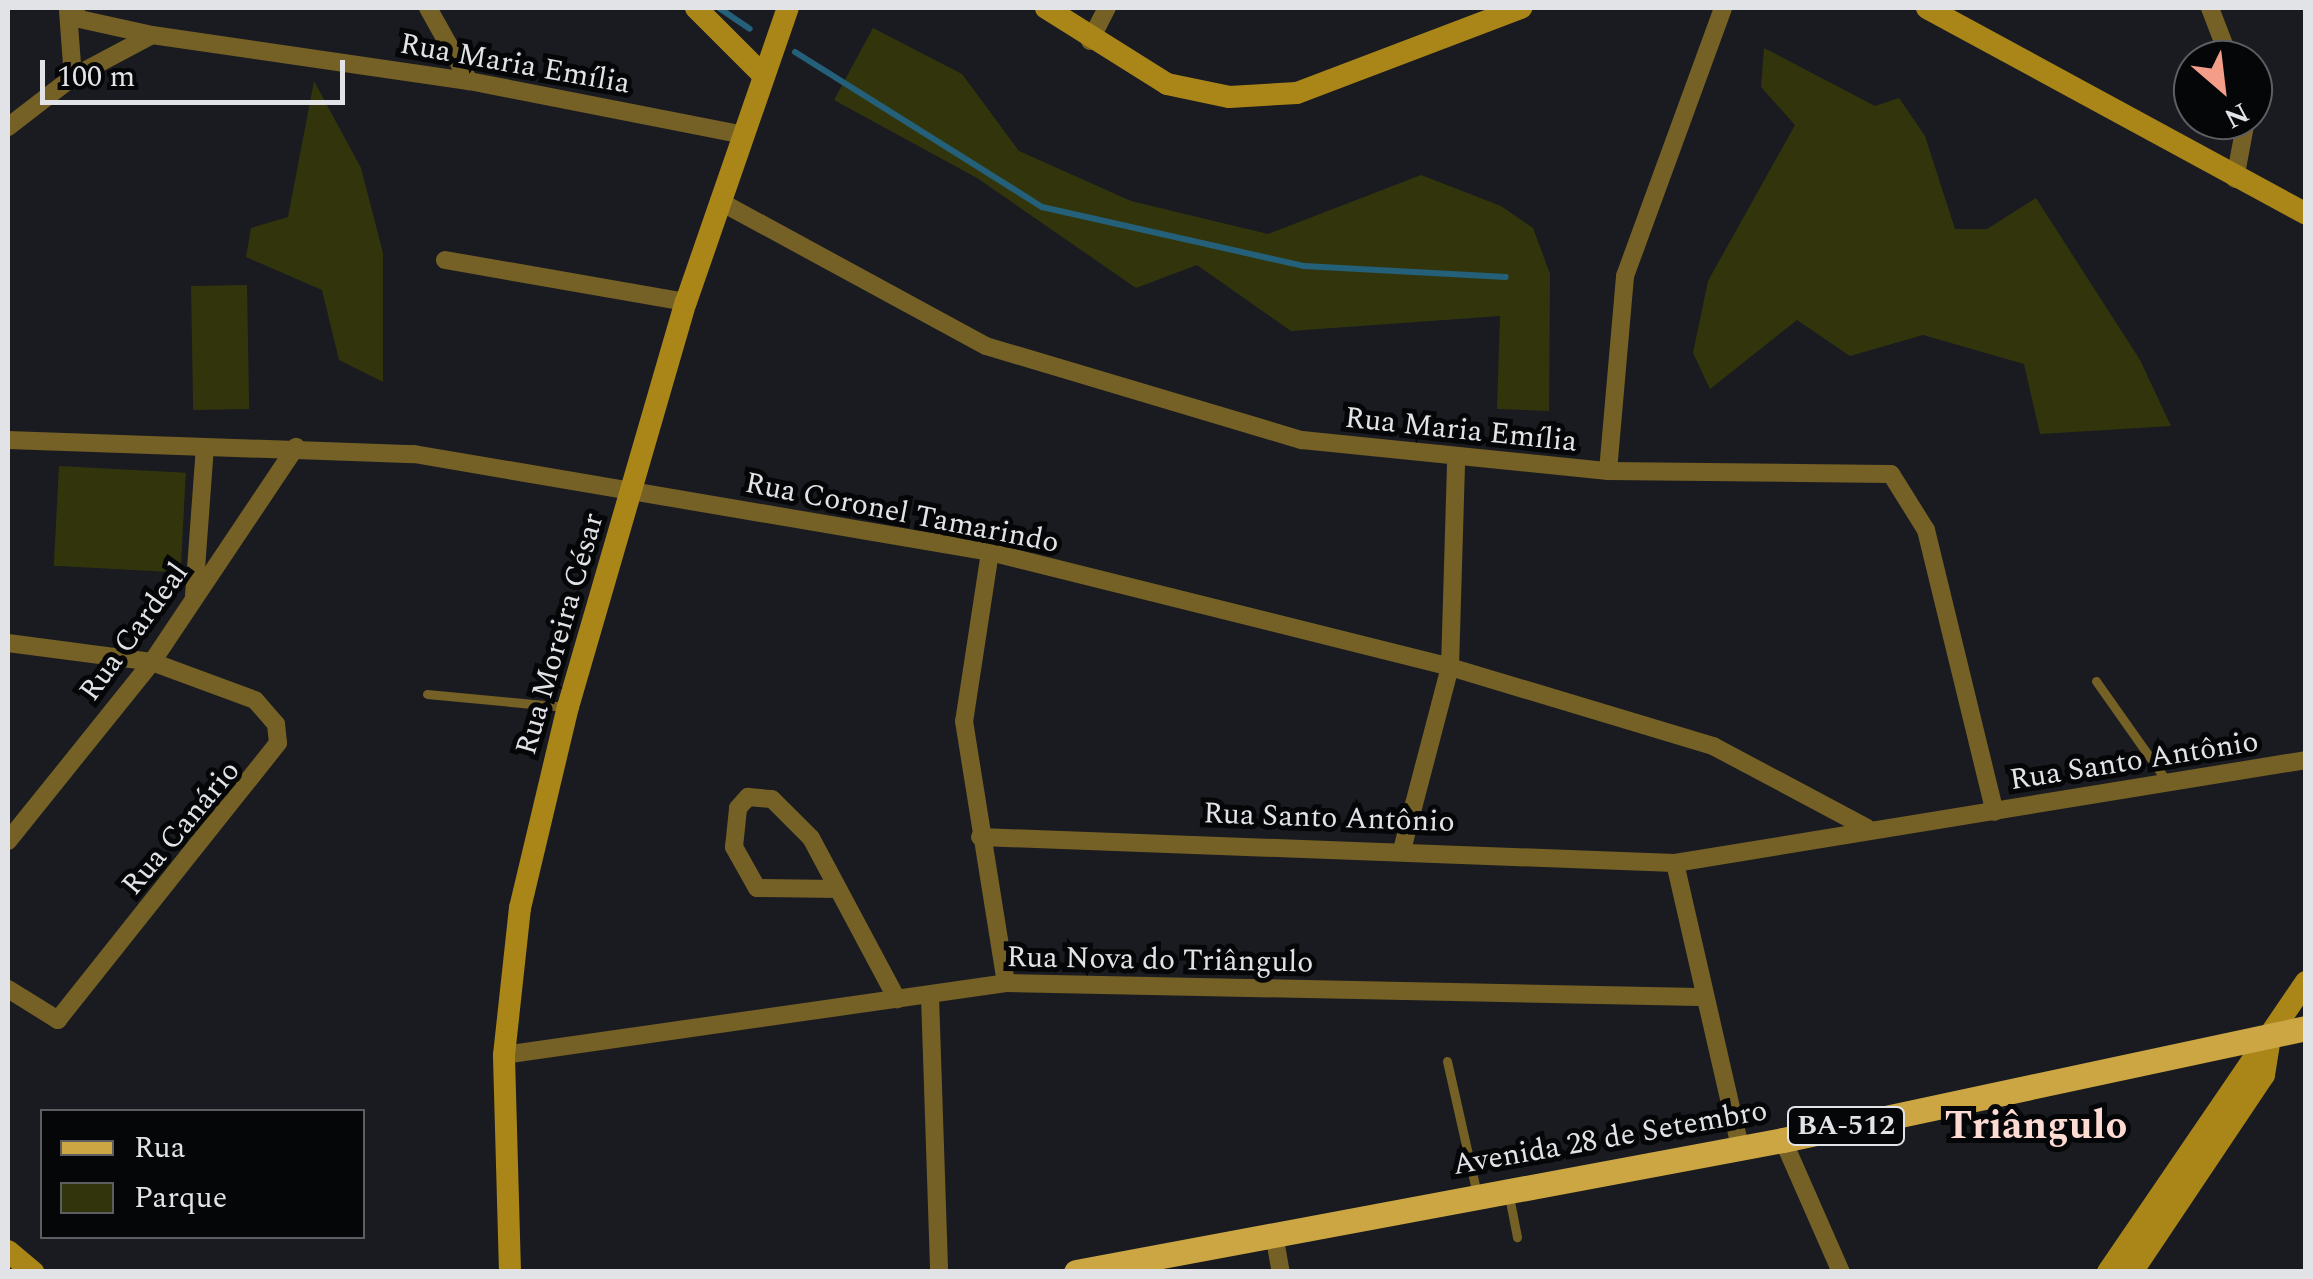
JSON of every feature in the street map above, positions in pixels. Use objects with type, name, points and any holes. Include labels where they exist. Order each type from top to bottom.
[{"type":"main road","name":"BA-512","points":[[2271,1036],[2306,1028]]},
{"type":"main road","name":"Avenida 28 de Setembro","points":[[1076,1272],[1477,1194],[1783,1140],[2271,1036]]},
{"type":"street","points":[[428,8],[469,81]]},
{"type":"street","points":[[696,8],[761,72]]},
{"type":"street","name":"Rua Moreira César","points":[[510,1272],[504,1055],[520,908],[568,707],[686,302],[761,72],[788,8]]},
{"type":"street","points":[[1046,8],[1090,41],[1167,84],[1257,96],[1371,70],[1521,8]]},
{"type":"street","points":[[1090,41],[1108,8]]},
{"type":"street","points":[[1608,472],[1626,276],[1723,8]]},
{"type":"street","points":[[1926,8],[2235,179],[2306,214]]},
{"type":"street","points":[[2210,8],[2222,40]]},
{"type":"street","points":[[72,11],[73,77]]},
{"type":"street","name":"Rua Maria Emília","points":[[72,11],[152,35],[469,81],[740,134]]},
{"type":"street","points":[[8,128],[73,77],[152,35]]},
{"type":"street","points":[[2235,179],[2242,140]]},
{"type":"street","name":"Rua Maria Emília","points":[[719,201],[986,346],[1288,436],[1456,460],[1608,472],[1876,469],[1900,480],[1926,530],[1995,812]]},
{"type":"street","points":[[445,260],[686,302]]},
{"type":"street","name":"Rua Coronel Tamarindo","points":[[8,440],[296,446],[414,454],[990,552],[1450,667],[1746,759],[1867,828]]},
{"type":"street","name":"Rua Cardeal","points":[[8,841],[152,662],[296,446]]},
{"type":"street","points":[[194,598],[205,447]]},
{"type":"street","points":[[1403,846],[1450,667],[1456,460]]},
{"type":"street","points":[[990,552],[965,677],[980,837],[1006,983]]},
{"type":"street","points":[[8,642],[152,662]]},
{"type":"street","name":"Rua Canário","points":[[8,989],[58,1020],[274,758],[276,724],[255,700],[152,662]]},
{"type":"street","name":"Rua Santo Antônio","points":[[980,837],[1403,846],[1675,863],[1867,828],[1995,812],[2306,760]]},
{"type":"street","points":[[838,889],[757,888],[734,847],[738,808],[759,796],[784,808],[838,889],[897,999]]},
{"type":"street","points":[[1675,863],[1699,997],[1740,1146]]},
{"type":"street","points":[[2108,1272],[2306,982]]},
{"type":"street","name":"Rua Nova do Triângulo","points":[[504,1055],[1006,983],[1699,997]]},
{"type":"street","points":[[930,996],[939,1272]]},
{"type":"street","points":[[2132,1272],[2264,1075],[2271,1036]]},
{"type":"street","points":[[1783,1140],[1841,1272]]},
{"type":"street","points":[[1274,1234],[1280,1272]]},
{"type":"street","points":[[8,1251],[34,1272]]},
{"type":"lane","points":[[2096,681],[2168,782]]},
{"type":"lane","points":[[426,694],[568,707]]},
{"type":"lane","points":[[1447,1060],[1477,1194]]},
{"type":"lane","points":[[1507,1189],[1517,1237]]},
{"type":"green space","points":[[873,28],[962,74],[1019,151],[1131,201],[1268,234],[1421,175],[1501,206],[1533,228],[1550,274],[1549,411],[1497,409],[1500,316],[1291,331],[1197,265],[1136,288],[977,178],[834,100]]},
{"type":"green space","points":[[1764,48],[1875,106],[1899,98],[1925,136],[1955,229],[1987,229],[2036,198],[2140,360],[2171,426],[2040,434],[2024,364],[1923,335],[1850,356],[1797,320],[1710,389],[1693,353],[1708,281],[1795,125],[1761,87]]},
{"type":"green space","points":[[314,81],[361,168],[383,253],[383,382],[339,360],[322,290],[246,257],[251,228],[288,217]]},
{"type":"green space","points":[[247,285],[249,409],[193,410],[191,286]]},
{"type":"green space","points":[[59,466],[186,473],[181,573],[54,566]]},
{"type":"waterway","points":[[719,8],[750,29]]},
{"type":"waterway","points":[[795,52],[1042,207],[1304,266],[1506,277]]},
{"type":"district","name":"Triângulo","points":[[2036,1127]]}]
